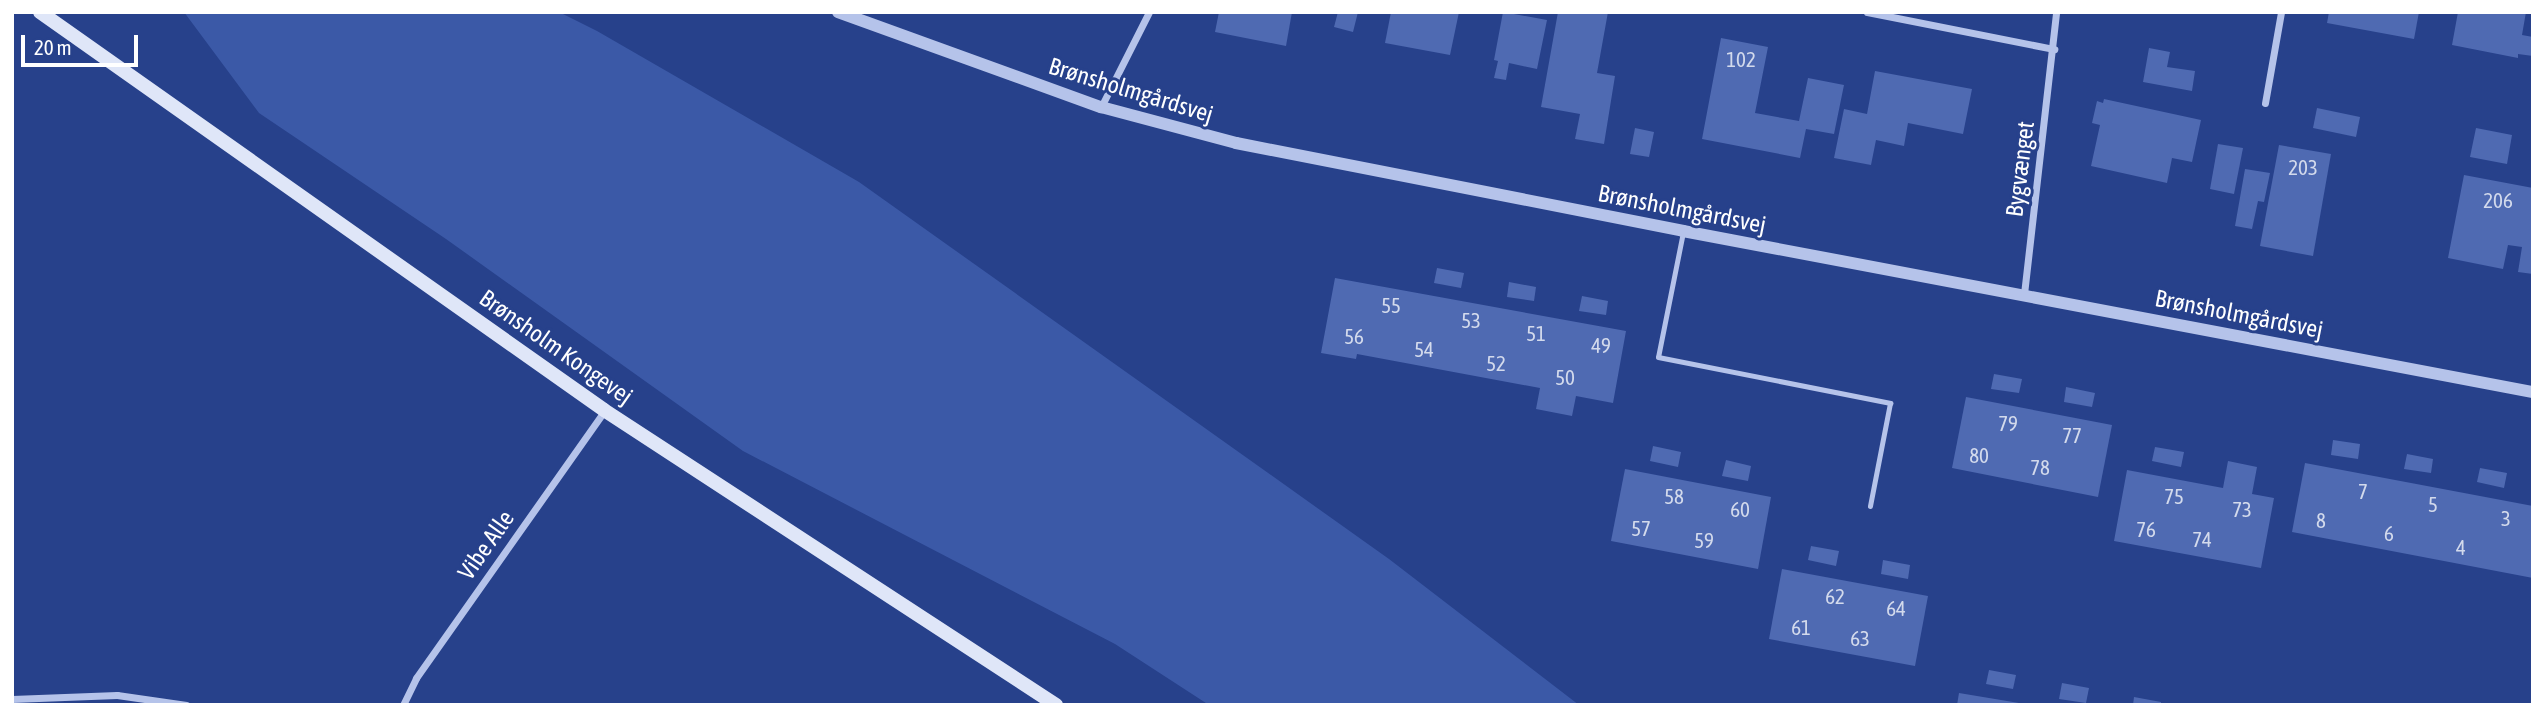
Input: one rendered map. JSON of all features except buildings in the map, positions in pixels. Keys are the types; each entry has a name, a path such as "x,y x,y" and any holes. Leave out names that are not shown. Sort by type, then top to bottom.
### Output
{"main road":[{"name":"Brønsholm Kongevej","path":"40,12 604,410 1056,705"}],"street":[{"name":"Brønsholmgårdsvej","path":"838,12 1101,107 1236,142 1683,231 2533,391"},
{"path":"1101,107 1149,12"},
{"path":"1867,12 2054,49"},
{"name":"Bygvænget","path":"2024,295 2054,49 2056,12"},
{"path":"2265,103 2281,12"},
{"name":"Vibe Alle","path":"403,705 416,678 604,410"},
{"path":"12,699 117,695 186,705"}],"lane":[{"path":"1683,231 1658,358 1890,403 1870,506"}],"shaded area":[{"path":"184,12 559,12 597,31 859,182 1389,559 1579,705 1209,705 1115,644 743,451 446,239 259,113"}]}
